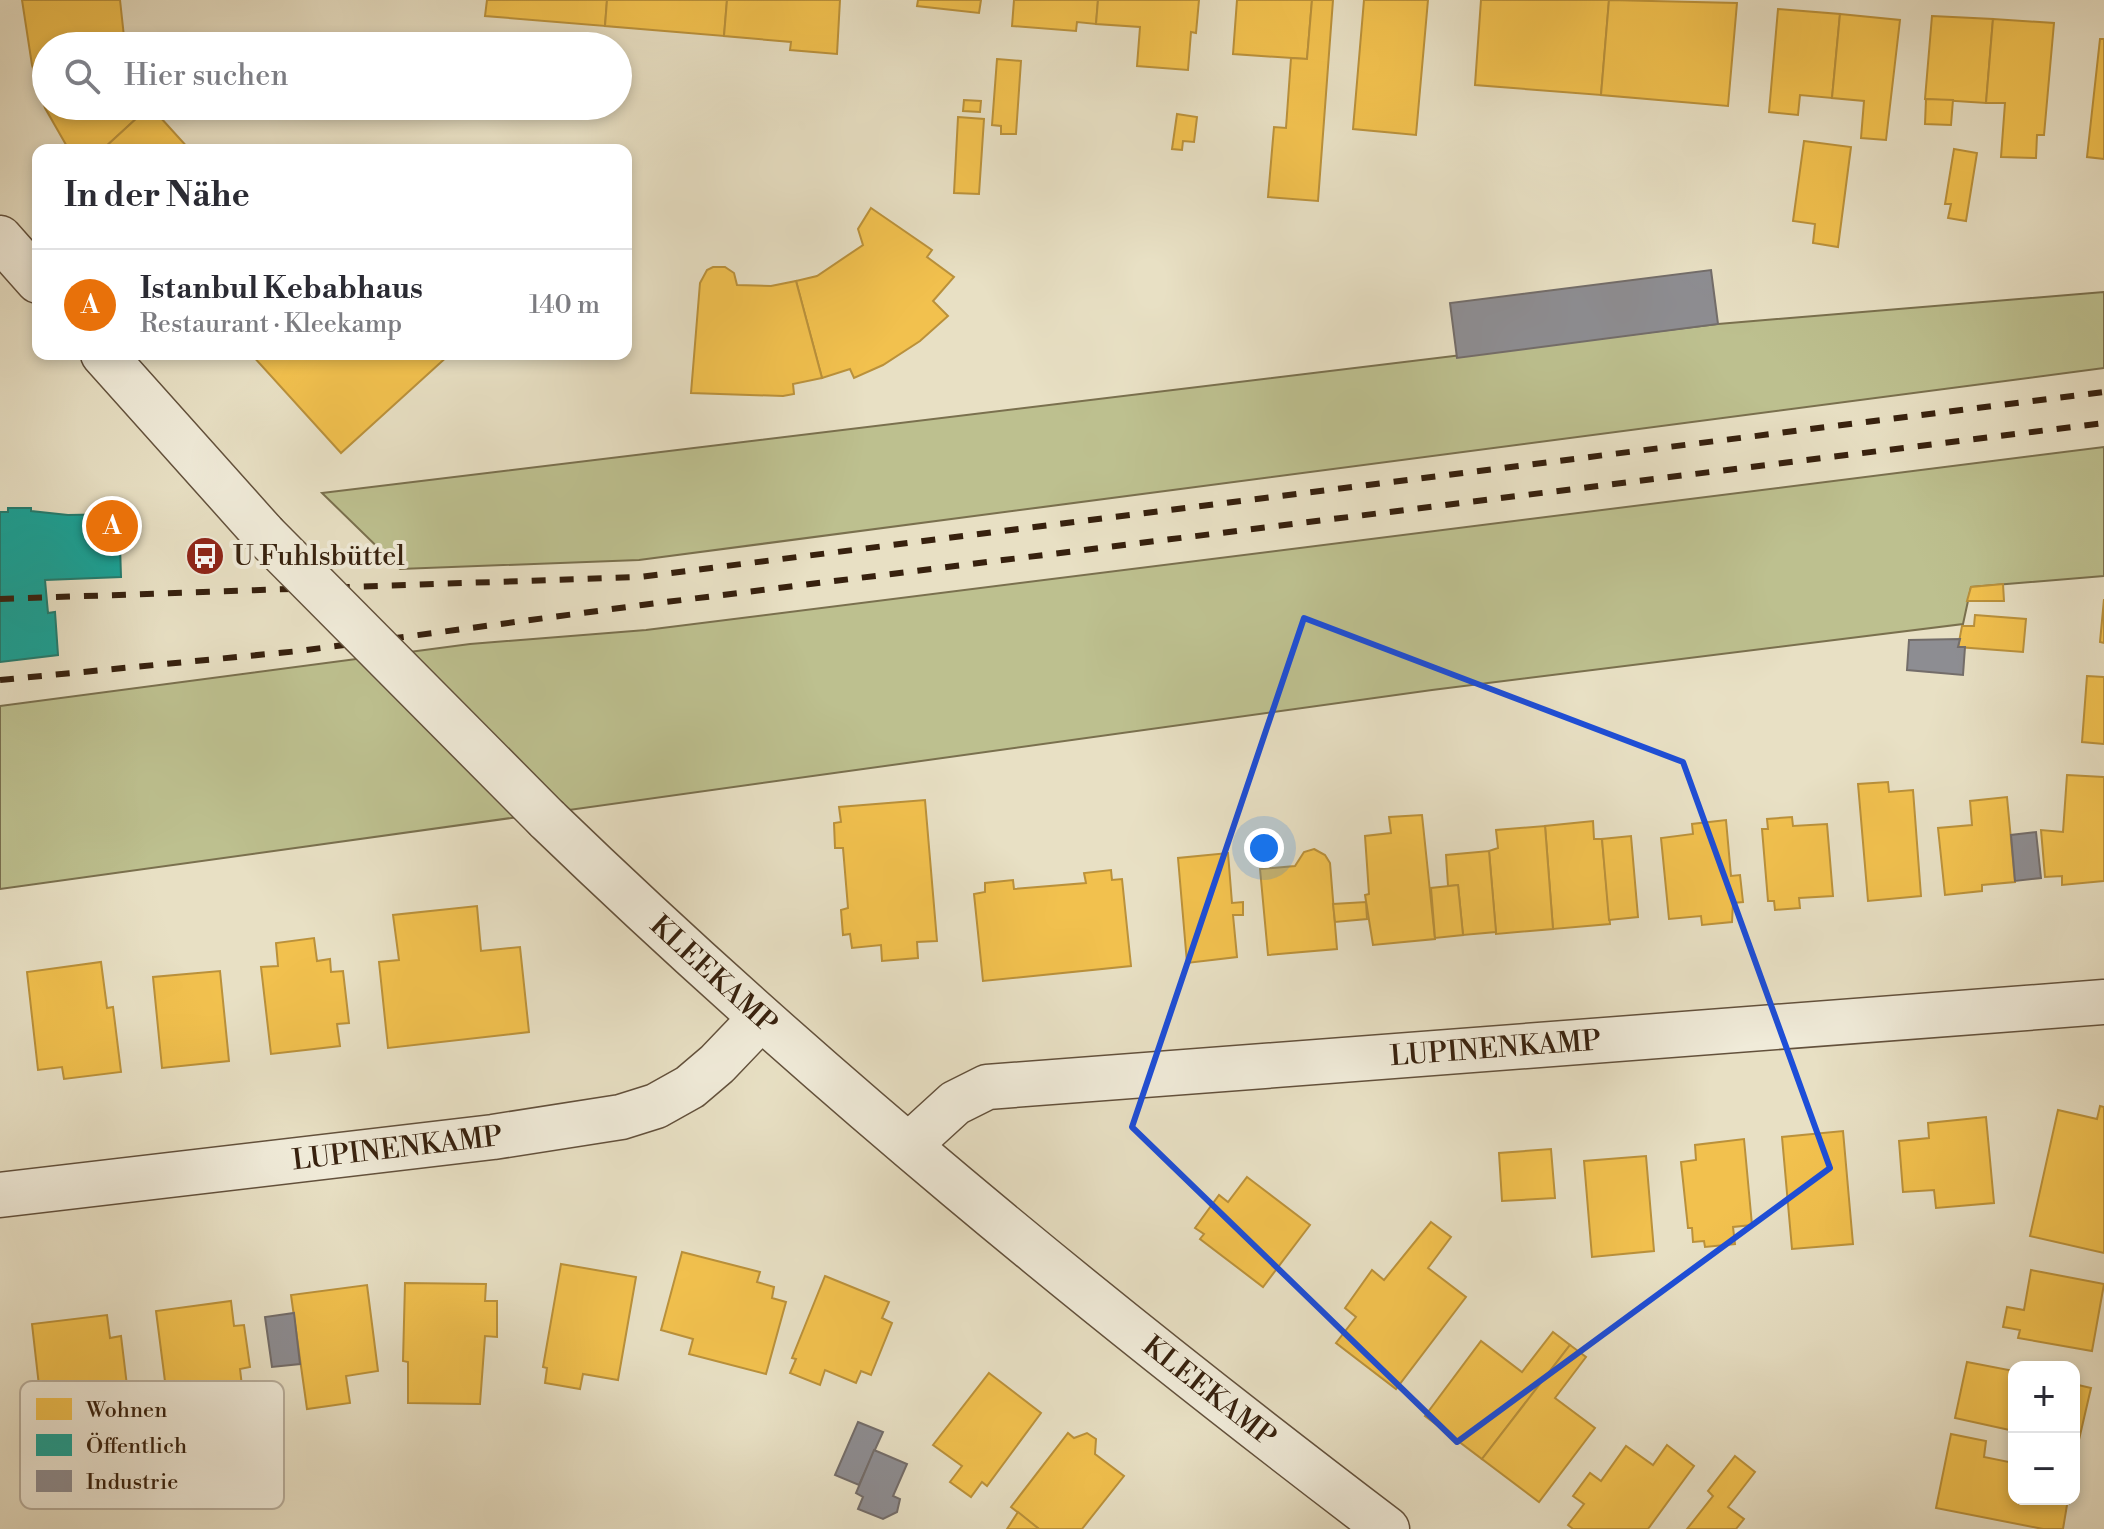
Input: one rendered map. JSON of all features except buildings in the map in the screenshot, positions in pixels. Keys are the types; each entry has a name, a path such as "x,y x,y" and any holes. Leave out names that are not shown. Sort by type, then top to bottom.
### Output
{"street":[{"path":"0,238 32,274"},
{"name":"KLEEKAMP","path":"108,360 264,534 547,819 761,1018 1176,1369 1387,1529"},
{"name":"LUPINENKAMP","path":"909,1145 955,1103 987,1087 2104,1002"},
{"name":"LUPINENKAMP","path":"0,1195 493,1137 621,1117 656,1106 690,1087 761,1018"}],"highlighted area":[{"path":"1304,618 1683,762 1830,1168 1457,1442 1132,1127"}],"green space":[{"path":"2104,292 2104,368 639,560 400,569 322,493 1718,324"},
{"path":"2104,447 2104,576 1971,587 1963,624 1432,690 0,889 0,706 470,644 646,630"}],"railway":[{"path":"0,599 639,577 2104,392"},
{"path":"0,680 299,651 642,605 2104,423"}],"place":[{"name":"Istanbul Kebabhaus","path":"112,526"},
{"name":"U Fuhlsbüttel","path":"205,556"}]}
